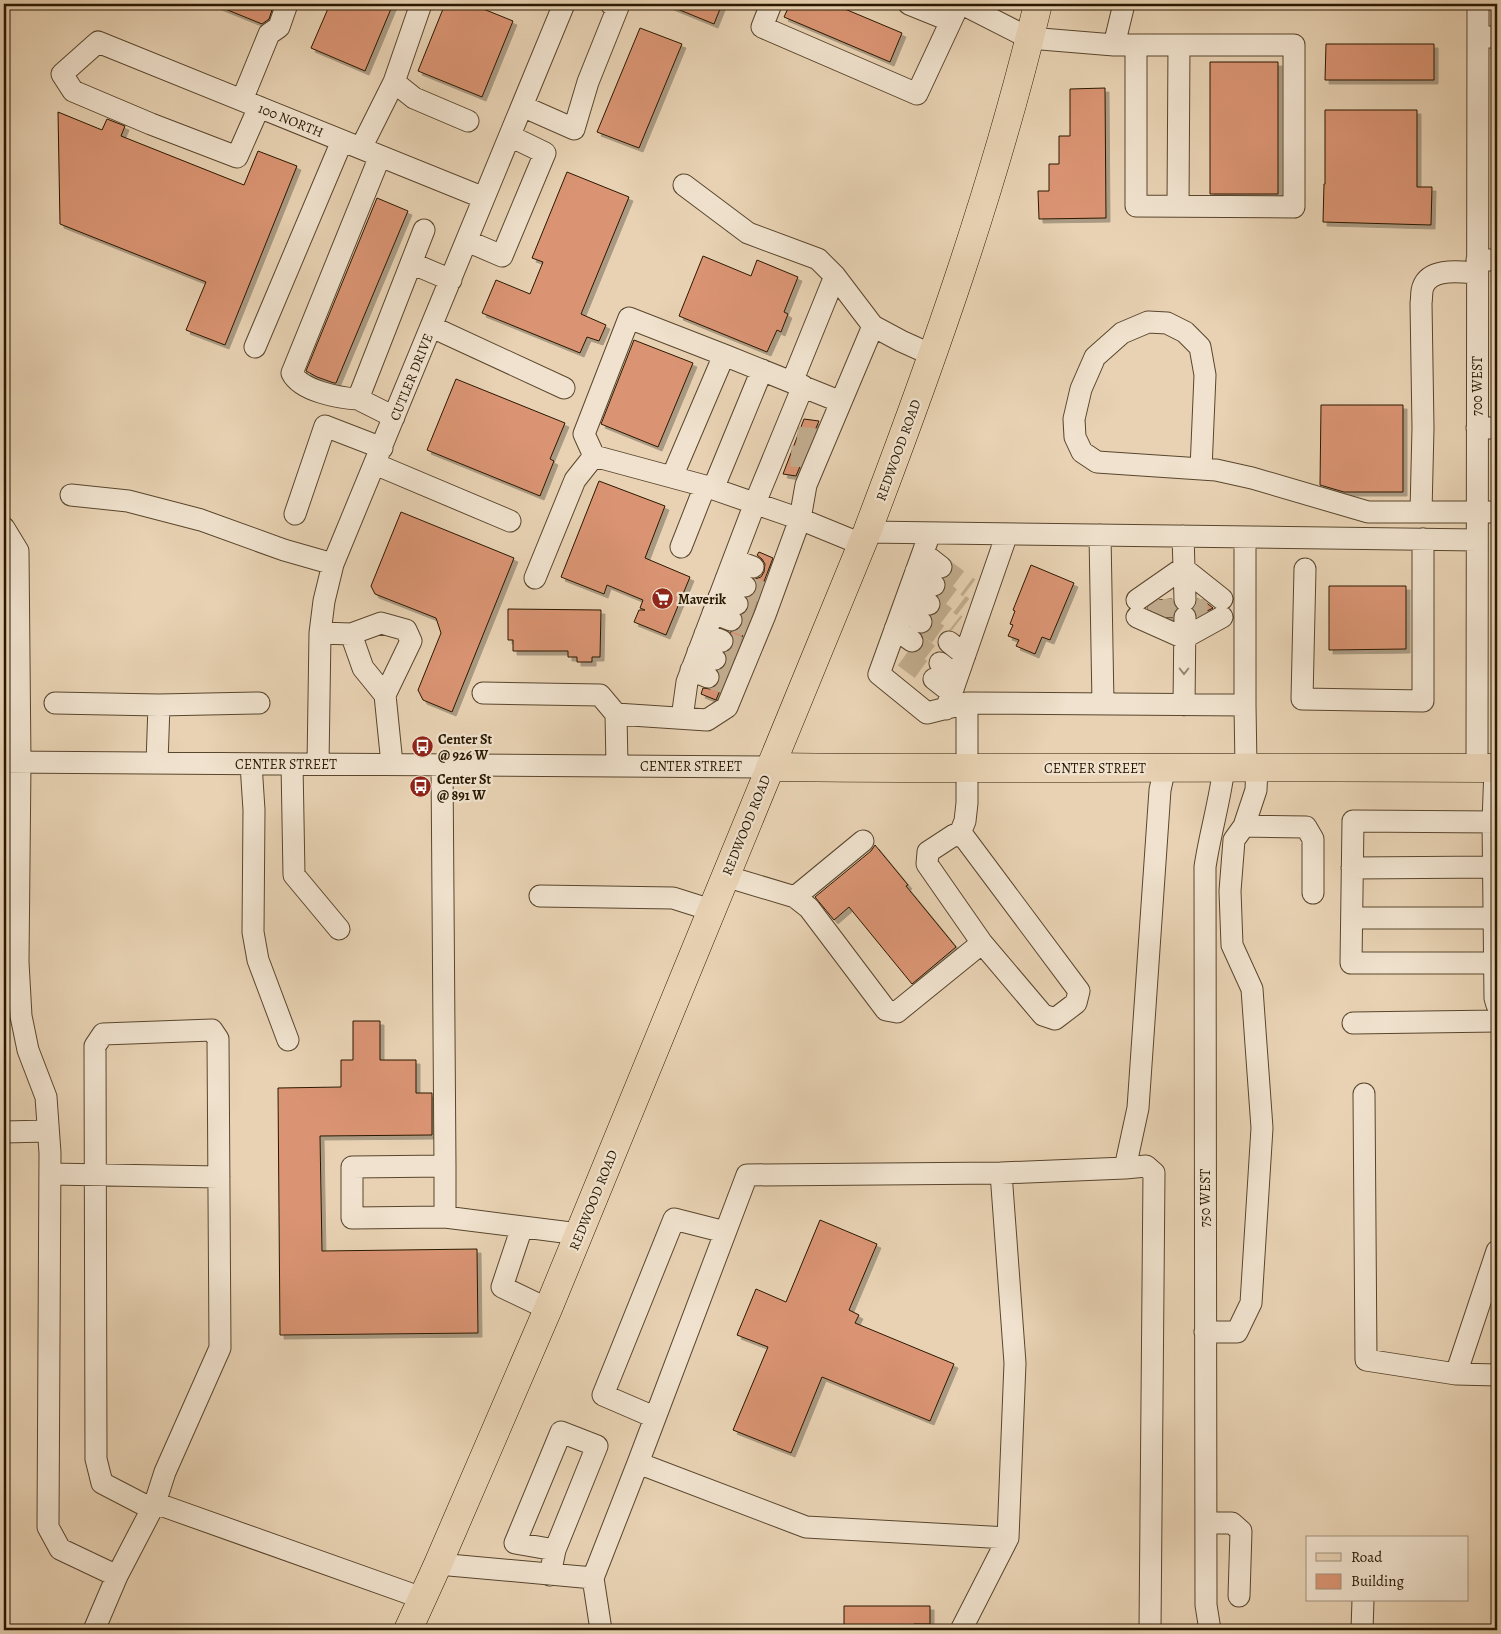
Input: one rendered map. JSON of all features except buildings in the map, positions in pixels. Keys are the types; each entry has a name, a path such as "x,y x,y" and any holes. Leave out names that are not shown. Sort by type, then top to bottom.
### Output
{"main road":[{"name":"REDWOOD ROAD","path":"408,1630 548,1309 864,538 962,269 988,185 1038,4"},
{"name":"CENTER STREET","path":"770,767 1490,768"}],"street":[{"path":"250,104 269,34 279,27 287,4"},
{"path":"255,348 394,82 421,4"},
{"name":"CUTLER DRIVE","path":"318,764 320,633 324,601 334,564 564,4"},
{"path":"522,106 574,128 588,82 618,7 611,4"},
{"path":"772,4 762,27 918,94 957,10"},
{"path":"909,4 957,10 1029,38 1114,45 1136,45 1179,45 1294,46 1294,206 1136,206 1136,45"},
{"path":"1114,45 1124,4"},
{"name":"700 WEST","path":"1478,4 1488,37 1484,265 1487,511 1477,540 1490,768 1495,822 1494,998 1497,1005"},
{"name":"100 NORTH","path":"250,104 237,158 151,124 73,90 62,74 98,42 484,198"},
{"path":"1178,206 1179,45"},
{"path":"394,82 414,98 468,122"},
{"path":"466,241 502,256 545,153 510,136"},
{"path":"361,148 292,373 295,380 316,390 342,398 358,399 394,417"},
{"path":"684,185 748,233 818,259 835,276 873,326 901,342 932,355"},
{"path":"358,399 424,230"},
{"path":"411,263 451,280"},
{"path":"1421,512 1423,428 1421,303 1423,286 1431,276 1484,265"},
{"path":"616,714 707,720 727,707 722,661 748,597 800,519 806,485 797,384 835,276"},
{"path":"594,456 584,434 629,318 841,402"},
{"path":"1201,469 1205,375 1200,347 1185,332 1166,323 1148,322 1122,333 1095,357 1081,388 1074,419 1075,437 1082,452 1096,462 1201,469 1216,470 1252,478 1368,512 1487,511"},
{"path":"682,718 687,682 722,661 748,597 755,503 841,402 873,326"},
{"path":"432,327 564,388"},
{"path":"672,477 724,355"},
{"path":"681,547 762,370"},
{"path":"295,514 325,426 378,456 510,521"},
{"path":"594,456 709,488 800,519 864,538 930,533 1477,540"},
{"path":"535,578 575,480 594,456"},
{"path":"71,495 128,500 201,520 284,550 334,564"},
{"path":"4,528 18,551 12,762 18,962 12,993 21,1016 28,1050 46,1096 50,1174 48,1528 60,1549 118,1576"},
{"path":"930,533 913,580 900,643 879,674 927,713 956,695 1103,704 1246,705"},
{"path":"959,836 965,821 968,768 956,695 967,621 1007,534"},
{"path":"1100,535 1103,704"},
{"path":"1183,536 1183,568 1178,608 1184,638 1184,705"},
{"path":"1205,1332 1237,1332 1251,1303 1262,1128 1252,989 1232,945 1230,891 1234,840 1244,826 1256,790 1242,767 1246,705 1246,537"},
{"path":"1305,569 1302,699 1423,701 1423,539"},
{"path":"1183,568 1178,608 1184,638"},
{"path":"1183,568 1178,608 1184,638"},
{"path":"913,580 931,594 913,580"},
{"path":"320,633 351,634 381,623 406,630 411,641 385,695 392,764"},
{"path":"351,634 364,668 385,695"},
{"path":"937,671 956,695"},
{"path":"483,693 600,695 616,714 617,765"},
{"path":"55,703 159,705 258,703"},
{"path":"157,763 159,705"},
{"name":"CENTER STREET","path":"12,762 770,767"},
{"path":"252,764 254,810 253,932 258,960 288,1040"},
{"path":"292,764 294,874 339,929"},
{"path":"442,764 446,1217"},
{"path":"1125,1168 1138,1108 1160,790 1165,767"},
{"name":"750 WEST","path":"1210,1630 1206,1606 1205,867 1221,790 1242,767"},
{"path":"1495,822 1353,821 1351,963 1495,951"},
{"path":"1244,826 1306,827 1313,838 1313,893"},
{"path":"954,835 964,837 1079,991 1076,1003 1055,1019 1043,1016 982,943 927,864 928,852 954,835"},
{"path":"795,897 863,841"},
{"path":"1352,868 1494,868"},
{"path":"725,876 795,897 809,908 886,1010 897,1012 982,943"},
{"path":"540,896 673,898 711,910"},
{"path":"1352,918 1494,918"},
{"path":"1354,1023 1497,1021"},
{"path":"94,1630 118,1576 153,1506 220,1348 218,1039 212,1030 103,1034 95,1046 96,1459 102,1483 153,1506 422,1598"},
{"path":"1364,1094 1366,1360 1456,1374 1497,1375"},
{"path":"4,1132 48,1131"},
{"path":"445,1166 352,1166 352,1218 446,1217 579,1234"},
{"path":"600,1630 593,1578 747,1175 1001,1173 1146,1166 1154,1173 1150,1630"},
{"path":"960,1630 1008,1538 1015,1363 1001,1173"},
{"path":"50,1174 219,1177"},
{"path":"654,1417 603,1395 674,1219 725,1232"},
{"path":"522,1227 502,1287 548,1309"},
{"path":"1456,1374 1497,1251"},
{"path":"550,1574 555,1550 597,1446 561,1432 516,1543 555,1550"},
{"path":"638,1463 806,1527 1008,1538"},
{"path":"1206,1523 1232,1523 1241,1532 1239,1596"},
{"path":"438,1564 593,1578"},
{"path":"1362,1602 1362,1630"}],"tunnel":[{"path":"797,437 816,439"},
{"path":"791,456 809,457"},
{"path":"941,567 969,588"},
{"path":"934,585 963,607"},
{"path":"745,586 762,592"},
{"path":"1173,599 1173,617"},
{"path":"1197,599 1197,617"},
{"path":"1158,600 1158,617"},
{"path":"737,604 754,610"},
{"path":"929,604 956,625"},
{"path":"731,620 748,626"},
{"path":"921,622 949,642"},
{"path":"722,641 739,647"},
{"path":"912,641 940,663"},
{"path":"904,657 934,679"},
{"path":"715,659 732,665"},
{"path":"708,677 725,683"}],"place":[{"name":"Maverik","path":"662,599"},
{"name":"Center St @ 926 W","path":"422,747"},
{"name":"Center St @ 891 W","path":"421,787"}]}
